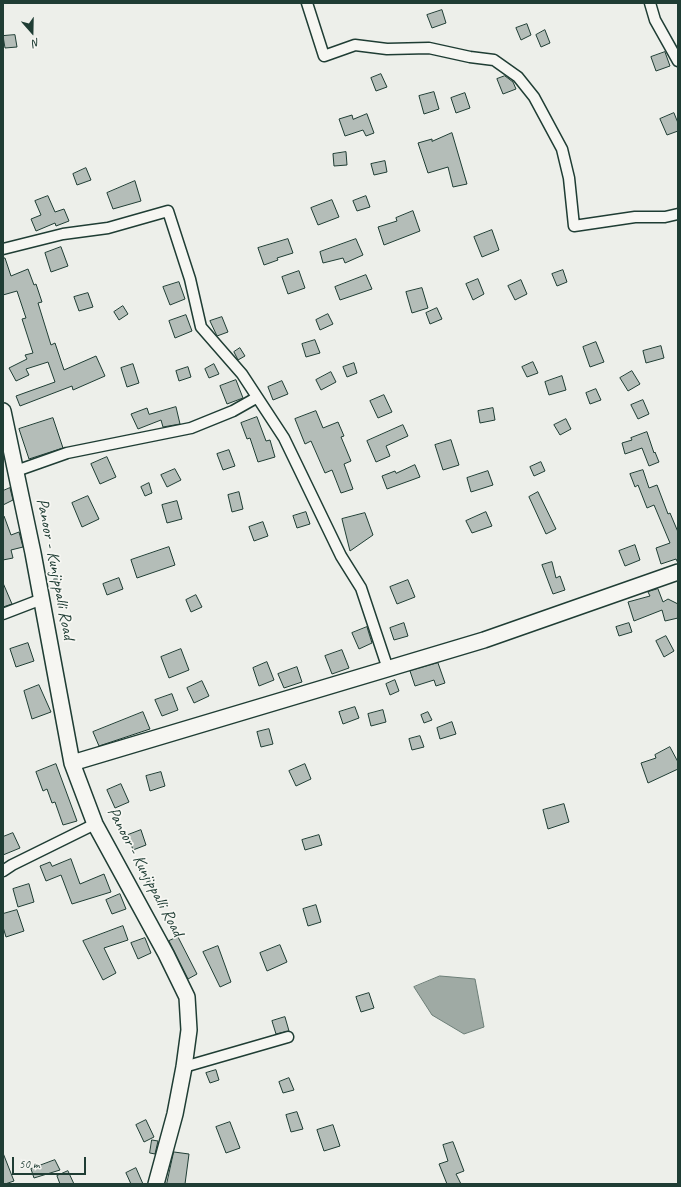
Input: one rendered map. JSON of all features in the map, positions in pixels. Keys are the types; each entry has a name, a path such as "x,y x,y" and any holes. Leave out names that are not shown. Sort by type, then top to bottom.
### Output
{"main road":[{"name":"Panoor - Kunjippalli Road","path":"3,411 42,599 72,763 94,824 166,954 187,997 189,1030 184,1067 175,1114 156,1184"},
{"path":"72,763 484,640 678,572"}],"street":[{"path":"307,3 324,56 355,46 387,49 428,48 470,57 494,60 518,77 534,97 562,149 569,178 574,226 635,217 665,217 678,214"},
{"path":"650,3 655,20 678,61"},
{"path":"3,249 63,234 108,228 168,211 190,279 201,327 242,374 256,398 284,438 341,556 361,588 388,669"},
{"path":"16,471 67,453 191,428 233,411 256,398"},
{"path":"3,614 42,599"},
{"path":"3,871 18,861 94,824"},
{"path":"184,1067 288,1037"}],"shaded area":[{"path":"440,976 475,979 484,1027 464,1034 432,1015 414,987"}],"building":[{"path":"442,10 446,23 432,28 427,15"},
{"path":"527,24 531,35 521,40 516,28"},
{"path":"545,30 550,43 541,47 536,35"},
{"path":"15,35 17,47 5,48 3,36"},
{"path":"665,52 670,66 656,71 651,57"},
{"path":"381,74 387,87 376,91 371,78"},
{"path":"505,76 513,82 516,89 503,94 497,79"},
{"path":"434,92 439,109 424,114 419,96"},
{"path":"465,93 470,108 456,113 451,98"},
{"path":"674,113 678,123 678,131 667,135 660,119"},
{"path":"367,114 374,133 366,136 363,130 345,136 339,119 352,115 353,119"},
{"path":"452,133 467,184 453,187 448,167 428,173 418,143 432,139 432,141"},
{"path":"346,152 347,165 334,166 333,154"},
{"path":"385,161 387,172 374,175 371,164"},
{"path":"86,168 91,180 77,185 73,174"},
{"path":"135,181 141,201 113,209 107,193"},
{"path":"48,196 55,212 64,209 69,221 56,226 55,223 36,231 31,219 41,215 35,201"},
{"path":"366,196 370,207 357,211 353,201"},
{"path":"332,200 339,217 318,225 311,208"},
{"path":"413,211 420,231 384,245 378,227 397,221 396,218"},
{"path":"492,230 499,250 482,257 474,237"},
{"path":"288,239 293,253 277,258 278,260 264,265 258,248"},
{"path":"356,239 363,255 345,263 343,258 323,263 320,252"},
{"path":"61,247 68,266 51,272 45,253"},
{"path":"3,258 5,258 11,276 28,269 34,285 36,284 42,302 38,303 51,345 55,343 64,370 96,356 105,376 73,390 72,386 20,406 16,396 55,382 48,362 26,369 29,375 16,381 9,368 27,359 25,355 33,353 22,319 26,318 17,291 3,295"},
{"path":"563,270 567,282 557,286 552,274"},
{"path":"299,271 305,288 288,294 282,277"},
{"path":"366,275 372,289 340,300 335,287"},
{"path":"478,279 484,294 473,300 466,284"},
{"path":"521,280 527,294 515,300 508,286"},
{"path":"179,282 185,299 170,305 163,287"},
{"path":"422,288 428,308 412,313 406,292"},
{"path":"88,293 93,307 79,311 74,297"},
{"path":"123,306 128,314 119,320 114,312"},
{"path":"437,308 442,319 430,324 426,313"},
{"path":"328,314 333,324 320,330 316,320"},
{"path":"186,315 192,331 175,338 169,321"},
{"path":"222,317 228,332 217,336 210,321"},
{"path":"315,340 320,353 306,357 302,344"},
{"path":"596,342 604,362 590,367 583,347"},
{"path":"661,346 664,358 646,363 643,351"},
{"path":"240,348 245,356 238,360 234,352"},
{"path":"533,362 538,373 527,377 522,367"},
{"path":"354,363 357,373 347,377 343,367"},
{"path":"133,364 139,383 127,387 121,368"},
{"path":"214,364 219,374 209,378 205,369"},
{"path":"188,367 191,377 179,381 176,371"},
{"path":"632,371 640,384 628,391 620,378"},
{"path":"331,372 336,382 321,390 316,380"},
{"path":"562,376 566,390 549,395 545,382"},
{"path":"236,380 243,398 227,404 220,386"},
{"path":"282,381 288,394 273,400 268,387"},
{"path":"596,389 601,400 590,404 586,393"},
{"path":"384,395 392,412 378,418 370,401"},
{"path":"643,400 649,414 638,419 631,405"},
{"path":"176,407 180,424 163,427 161,420 138,429 131,414 147,408 149,414"},
{"path":"493,408 495,420 480,423 478,411"},
{"path":"316,411 323,428 338,422 344,436 341,437 351,461 344,464 353,489 341,493 332,470 325,473 311,441 305,444 295,419"},
{"path":"257,417 266,441 270,440 275,457 258,462 250,438 247,439 241,423"},
{"path":"53,418 63,448 29,459 19,429"},
{"path":"566,419 571,429 560,435 554,425"},
{"path":"403,425 408,436 386,446 390,456 376,462 367,441"},
{"path":"647,432 654,453 655,452 659,462 649,466 642,448 625,454 622,443 632,440 631,438"},
{"path":"451,440 459,465 443,470 435,445"},
{"path":"229,450 235,466 223,470 217,454"},
{"path":"107,457 116,477 100,484 91,464"},
{"path":"541,462 545,471 534,476 530,467"},
{"path":"415,465 420,477 387,489 382,476 395,471 396,473"},
{"path":"175,469 181,480 167,487 161,475"},
{"path":"643,470 649,488 657,485 668,514 670,513 678,532 678,563 676,559 661,564 656,548 670,543 654,505 647,508 638,485 635,487 630,474"},
{"path":"488,471 493,485 471,492 467,478"},
{"path":"149,483 152,493 145,496 141,487"},
{"path":"10,488 13,500 3,505 3,491"},
{"path":"239,492 243,509 232,512 228,495"},
{"path":"538,492 556,529 546,534 529,497"},
{"path":"88,496 99,519 82,527 72,503"},
{"path":"177,501 182,519 167,523 162,505"},
{"path":"306,512 310,524 297,528 293,516"},
{"path":"486,512 492,526 472,533 466,521"},
{"path":"365,513 373,535 350,551 342,519"},
{"path":"3,516 11,535 19,532 23,547 11,550 13,558 3,560"},
{"path":"263,522 268,536 254,541 249,527"},
{"path":"635,545 640,560 625,566 619,551"},
{"path":"169,547 175,565 137,578 131,560"},
{"path":"552,562 556,578 560,576 565,590 553,594 542,565"},
{"path":"119,578 123,589 107,595 103,584"},
{"path":"408,580 415,597 397,604 390,587"},
{"path":"3,583 12,604 3,607"},
{"path":"658,589 663,602 668,599 678,604 678,618 665,621 662,610 634,621 628,602 650,596 648,592"},
{"path":"196,595 202,607 191,612 186,600"},
{"path":"404,623 408,636 394,640 390,628"},
{"path":"629,623 632,632 619,636 616,627"},
{"path":"367,627 372,643 359,649 352,633"},
{"path":"666,636 674,651 664,657 656,641"},
{"path":"28,643 34,661 16,667 10,649"},
{"path":"181,649 189,670 169,678 161,657"},
{"path":"342,650 349,668 332,674 325,656"},
{"path":"267,662 274,680 259,686 253,668"},
{"path":"438,663 445,683 436,686 434,680 415,686 410,671"},
{"path":"297,667 302,682 284,688 278,674"},
{"path":"395,680 399,691 390,695 386,684"},
{"path":"202,681 209,696 194,703 187,688"},
{"path":"39,685 51,712 32,719 24,691"},
{"path":"172,694 178,710 162,716 155,700"},
{"path":"355,707 359,718 343,724 339,712"},
{"path":"383,710 386,722 371,726 368,714"},
{"path":"143,712 150,729 99,746 93,732"},
{"path":"428,712 432,720 424,723 421,715"},
{"path":"452,722 456,734 440,739 437,728"},
{"path":"269,729 273,744 261,747 257,732"},
{"path":"420,736 424,747 412,750 409,739"},
{"path":"670,747 678,762 678,769 648,783 641,763 656,758 655,755"},
{"path":"56,764 77,821 63,825 55,802 52,803 47,789 43,791 36,772"},
{"path":"305,764 311,779 296,786 289,771"},
{"path":"161,772 165,786 150,791 146,776"},
{"path":"121,784 129,802 115,808 107,790"},
{"path":"564,804 569,822 548,829 543,810"},
{"path":"141,830 146,845 133,850 128,835"},
{"path":"13,833 20,848 3,855 3,837"},
{"path":"319,835 322,845 305,850 302,840"},
{"path":"71,859 80,884 104,874 111,892 72,904 61,875 46,881 40,866 50,862 52,866"},
{"path":"29,884 34,902 18,907 13,889"},
{"path":"120,894 126,909 112,914 106,900"},
{"path":"316,905 321,922 308,926 303,909"},
{"path":"17,910 24,931 6,937 3,927 3,914"},
{"path":"123,926 128,940 104,948 116,973 103,980 83,941"},
{"path":"178,937 197,974 188,979 169,941"},
{"path":"145,938 151,953 138,959 131,943"},
{"path":"280,945 287,962 267,971 260,953"},
{"path":"218,946 231,982 220,987 203,952"},
{"path":"369,993 374,1008 361,1012 356,997"},
{"path":"285,1017 289,1031 276,1034 272,1021"},
{"path":"216,1070 219,1080 210,1083 206,1073"},
{"path":"289,1078 294,1090 283,1093 279,1082"},
{"path":"297,1112 303,1129 291,1132 286,1115"},
{"path":"146,1120 154,1137 144,1142 136,1125"},
{"path":"230,1122 240,1148 226,1153 216,1127"},
{"path":"333,1125 340,1146 324,1151 317,1130"},
{"path":"152,1140 158,1141 155,1154 150,1153"},
{"path":"453,1142 464,1171 456,1174 461,1184 447,1184 439,1164 448,1161 443,1145"},
{"path":"174,1152 189,1154 185,1184 167,1184"},
{"path":"3,1153 14,1181 5,1184 3,1184"},
{"path":"55,1160 60,1170 34,1178 31,1169"},
{"path":"136,1168 143,1184 131,1184 126,1173"},
{"path":"68,1171 74,1184 60,1184 57,1176"}]}
